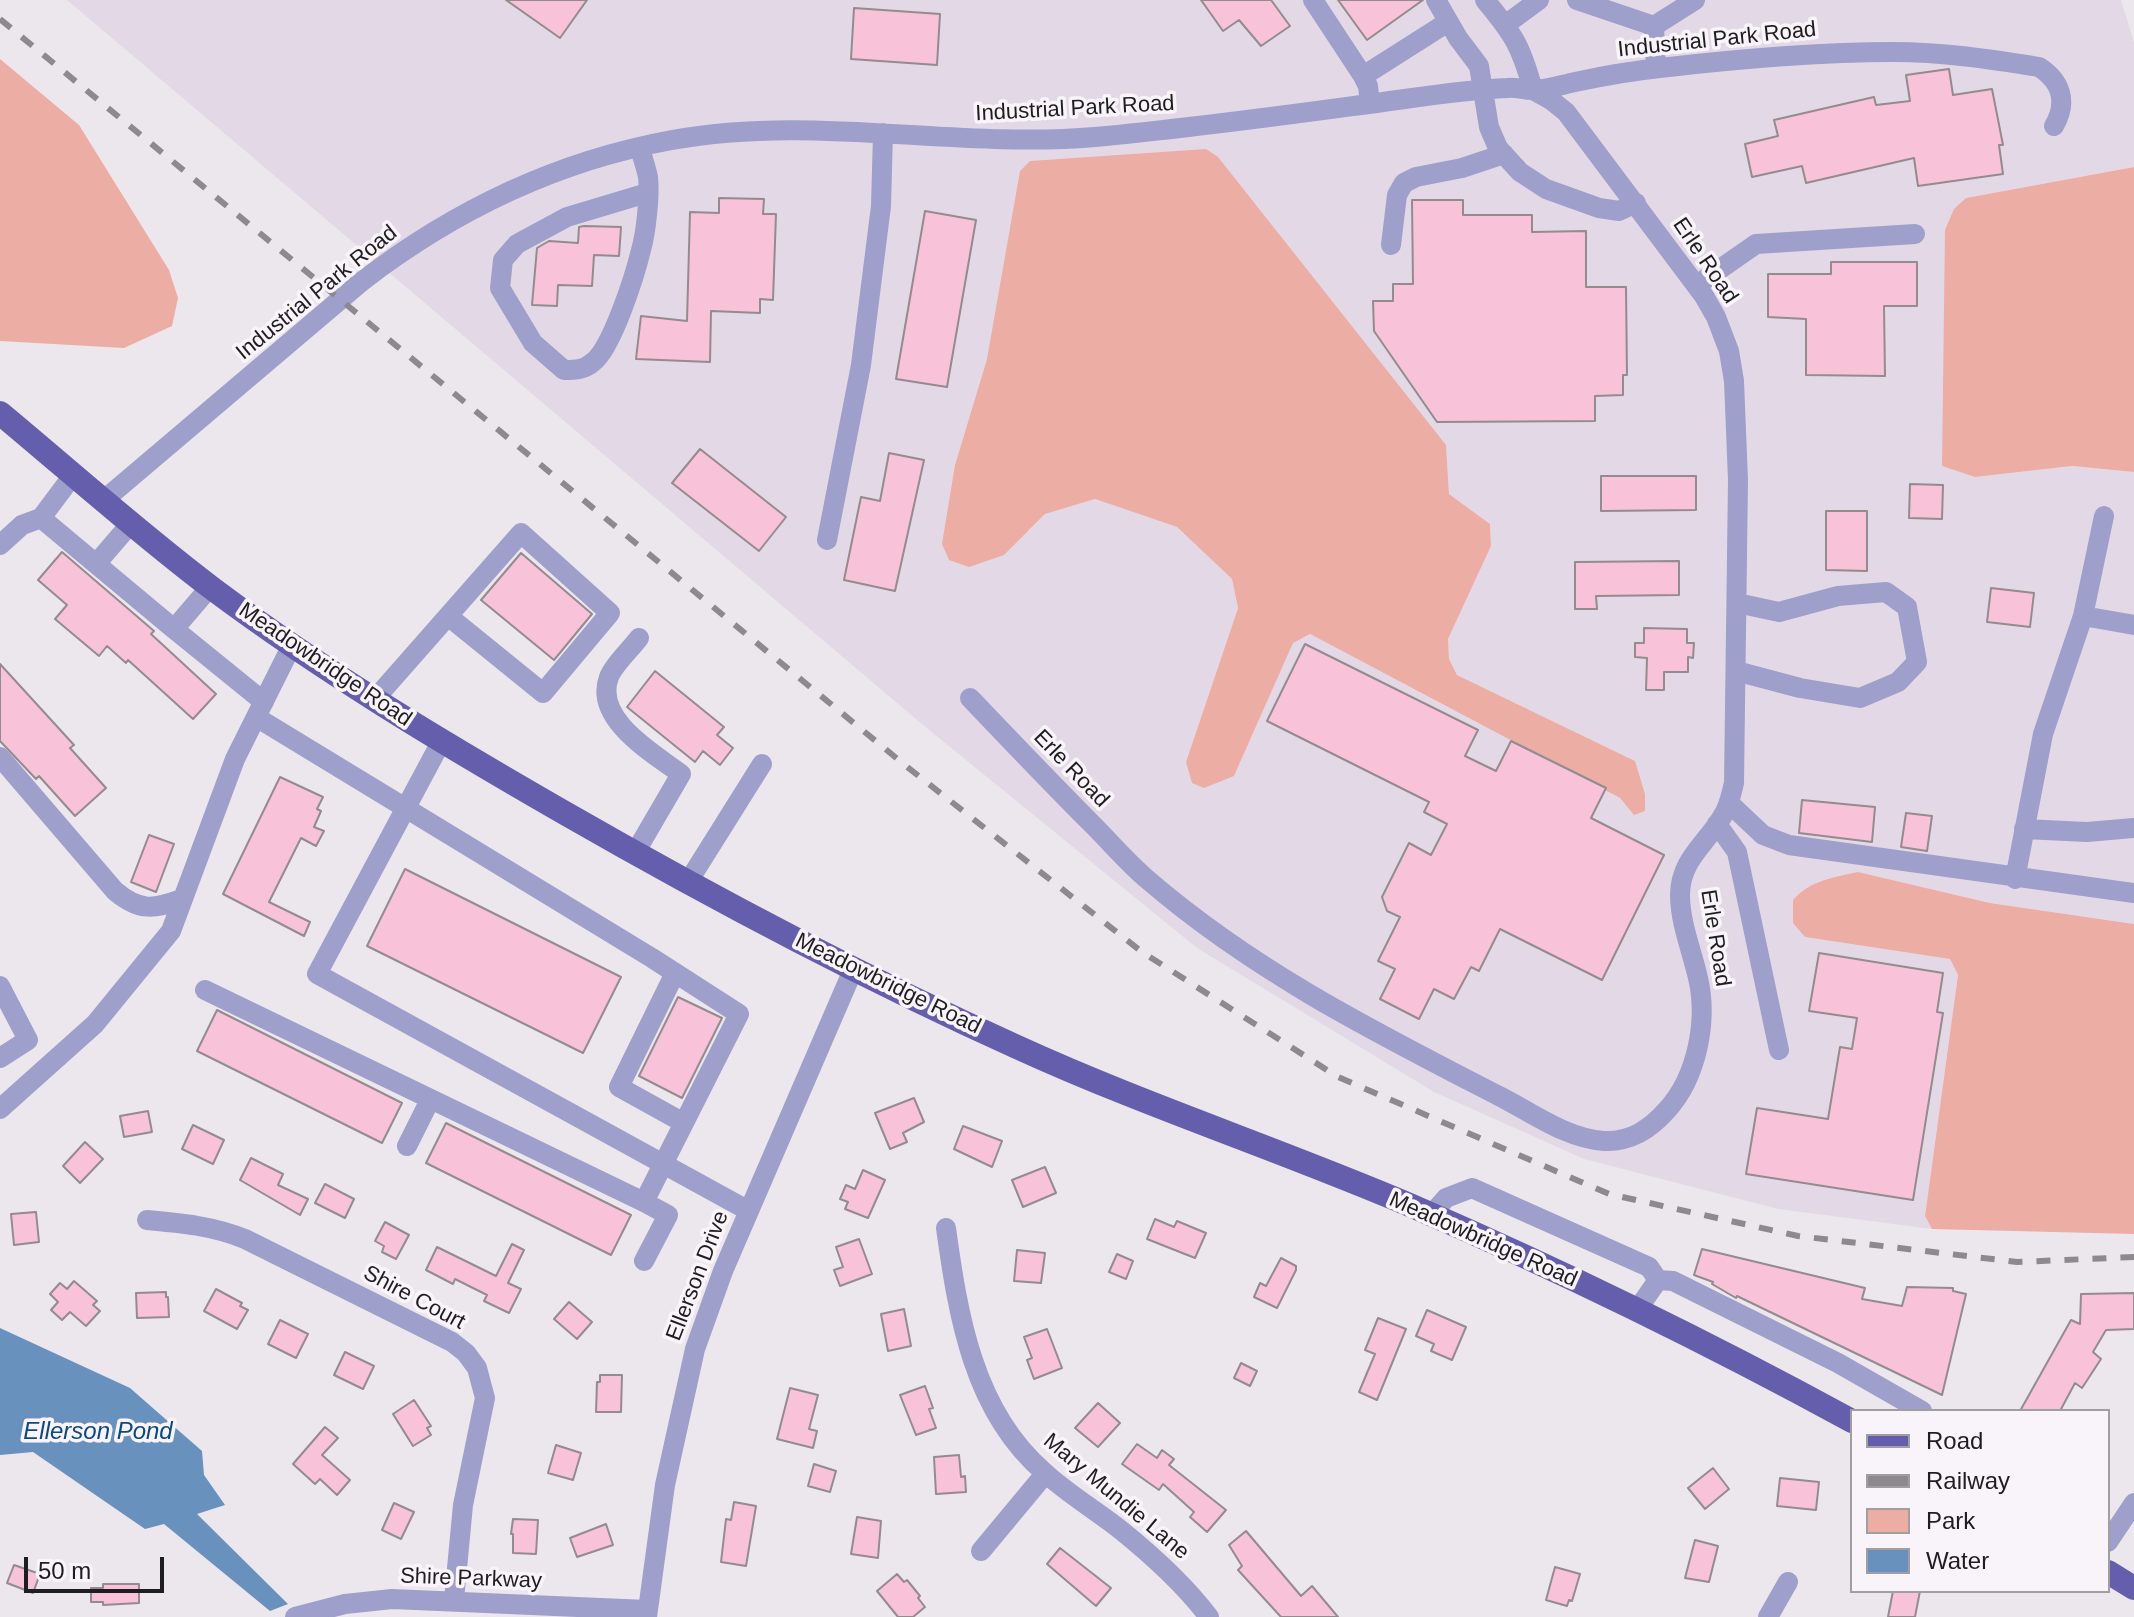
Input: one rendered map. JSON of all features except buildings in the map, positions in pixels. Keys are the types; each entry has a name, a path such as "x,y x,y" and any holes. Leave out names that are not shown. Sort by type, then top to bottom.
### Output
{"main road":[{"name":"Meadowbridge Road","path":"0,413 210,587 292,645 441,742 688,882 853,970 1110,1089 1431,1215 1637,1310 1763,1372 1850,1420"},
{"path":"2110,1573 2134,1588"}],"street":[{"path":"1313,0 1363,76 1368,86 1370,104"},
{"path":"1436,0 1479,66 1489,127 1498,148 1520,172 1546,189 1579,201 1619,211 1636,203"},
{"path":"1485,0 1522,53 1533,90"},
{"path":"1505,25 1539,0"},
{"path":"1577,0 1654,26"},
{"path":"1654,26 1695,0"},
{"path":"1363,76 1448,22"},
{"path":"1654,26 1656,68"},
{"name":"Industrial Park Road","path":"104,500 401,252 447,222 496,196 599,157 640,147 718,134 765,131 836,130 970,140 1093,137 1483,90 1513,87 1533,90 1656,68 1820,54 1894,52 2039,67 2058,84 2062,96 2062,107 2054,126"},
{"name":"Erle Road","path":"970,698 1147,880 1238,950 1380,1036 1543,1119 1600,1141 1626,1138 1649,1128 1669,1108 1693,1064 1700,1034 1700,996 1680,895 1688,862 1717,824 1729,803 1734,783 1738,480 1734,381 1729,351 1716,317 1697,285 1566,112 1533,90"},
{"path":"827,540 863,351 881,206 883,133"},
{"path":"640,147 648,178 647,193 643,247 611,336 596,361 581,370 564,370 533,343 500,288 503,260 517,244 567,217 647,193"},
{"path":"1391,245 1397,195 1404,183 1416,177 1462,168 1504,154"},
{"path":"1697,285 1756,244 1915,234"},
{"path":"0,545 22,525 41,518 74,474"},
{"path":"2015,879 2043,734 2083,616 2104,516"},
{"path":"41,518 174,629 260,710 405,810 739,1014 644,1202"},
{"path":"96,564 132,522"},
{"path":"374,700 521,533 610,613 543,693 448,616"},
{"path":"174,629 210,587"},
{"path":"1736,671 1800,688 1860,698 1898,682 1917,662 1907,607 1886,592 1838,596 1779,612 1737,603"},
{"path":"2083,616 2134,625"},
{"path":"635,853 681,774 615,722 605,695 609,676 639,638"},
{"path":"2,1102 95,1024 171,931 235,759 292,645"},
{"path":"441,742 317,974 749,1211"},
{"path":"0,757 126,900 151,907 182,899"},
{"path":"688,882 762,764"},
{"path":"1729,803 1763,835 1789,845 2015,879 2134,893"},
{"path":"1717,824 1737,852 1779,1050"},
{"path":"2024,829 2087,832 2134,828"},
{"name":"Ellerson Drive","path":"647,1614 665,1485 695,1349 749,1211 853,970"},
{"path":"675,973 619,1087 684,1123"},
{"path":"0,986 28,1040 0,1058"},
{"path":"205,990 668,1215 644,1261"},
{"path":"407,1146 430,1100"},
{"path":"1431,1215 1446,1198 1472,1188 1649,1267 1658,1280"},
{"name":"Shire Court","path":"147,1220 226,1231 452,1342 466,1353 477,1368 485,1398 463,1505 454,1600"},
{"name":"Mary Mundie Lane","path":"946,1228 961,1317 978,1375 1008,1433 1045,1474 1122,1531 1165,1568 1209,1617"},
{"path":"1637,1310 1658,1280"},
{"path":"1658,1280 1673,1281 1838,1363 1918,1409"},
{"path":"981,1551 1045,1474"},
{"path":"2110,1539 2134,1503"},
{"path":"1768,1617 1788,1582"},
{"name":"Shire Parkway","path":"295,1617 345,1604 392,1599 454,1600 647,1614"}],"shaded area":[{"path":"67,0 2121,0 2134,42 2134,167 1966,198 1942,466 1975,477 2072,466 2134,472 2134,924 1990,903 1858,872 1805,937 1950,959 1958,975 1925,1216 1932,1229 1778,1209 1584,1159 1434,1092 1197,948 923,725","holes":["987,359 1446,445 1449,494 1490,524 1491,546 1448,639 1449,659 1457,675 1635,761 1634,814 1620,798 1310,634 1293,642 1234,776 1186,762 1238,608 1232,579 1177,527 1095,499 1045,514 1028,532 955,465"]}],"green space":[{"path":"0,59 79,125 169,270 178,298 172,326 124,348 0,341"},
{"path":"1206,149 1218,157 1446,445 1449,494 1490,524 1491,546 1448,639 1449,659 1457,675 1635,761 1645,794 1645,811 1634,815 1620,798 1310,634 1293,643 1234,776 1204,788 1192,783 1186,762 1238,608 1232,579 1177,527 1095,499 1045,514 1004,555 969,567 949,560 942,544 955,465 987,359 1020,171 1030,161"},
{"path":"2134,167 2134,472 2072,466 1975,477 1942,466 1945,230 1954,209 1966,198"},
{"path":"1858,872 1990,903 2134,924 2134,1234 1932,1229 1925,1216 1958,975 1950,959 1805,937 1793,923 1793,900 1815,884"}],"water":[{"name":"Ellerson Pond","path":"0,1328 130,1388 202,1451 204,1475 225,1505 197,1514 288,1604 270,1611 164,1524 145,1529 33,1452 0,1455"}],"railway":[{"path":"0,19 906,766 1142,952 1338,1077 1609,1194 1798,1236 2017,1262 2134,1257"}]}
